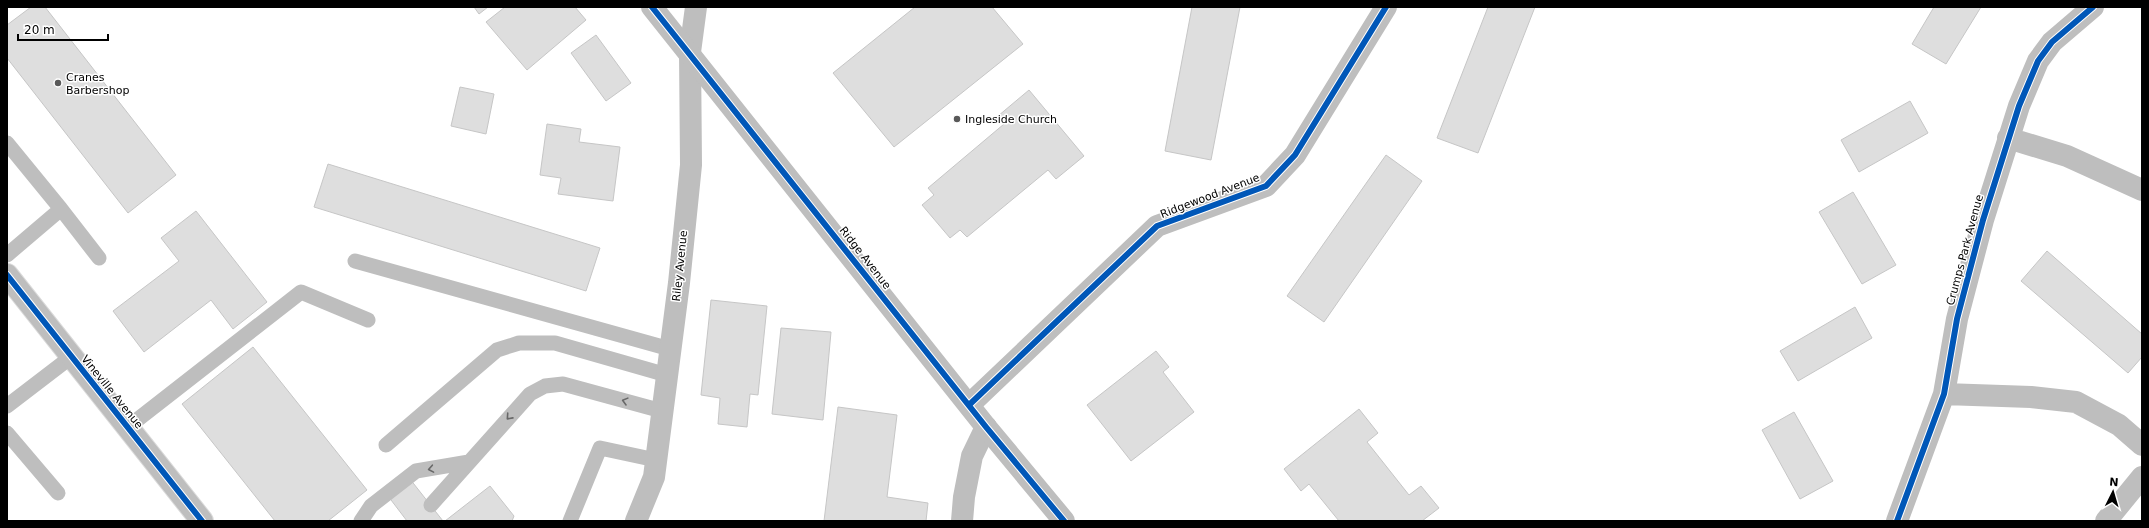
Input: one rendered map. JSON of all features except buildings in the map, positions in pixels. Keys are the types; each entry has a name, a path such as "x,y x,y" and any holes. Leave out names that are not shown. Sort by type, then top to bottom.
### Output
{"street":[{"name":"Ridge Avenue","path":"652,7 690,52 986,427 1064,521"},
{"name":"Riley Avenue","path":"636,521 654,477 667,375 691,165 690,52 696,7"},
{"name":"Ridgewood Avenue","path":"969,405 1157,226 1266,186 1295,155 1386,7"},
{"name":"Crumps Park Avenue","path":"1897,521 1944,394 1957,319 1983,220 2018,106 2038,62 2052,42 2093,7"},
{"path":"2008,138 2067,156 2142,190"},
{"name":"Vineville Avenue","path":"7,276 202,521"},
{"path":"1944,394 2031,397 2076,402 2119,425 2142,445"},
{"path":"962,521 964,497 972,456 986,427"},
{"path":"2106,521 2142,477"}],"lane":[{"path":"7,143 99,258"},
{"path":"7,256 61,209"},
{"path":"356,261 670,348"},
{"path":"128,427 302,292 368,320"},
{"path":"386,445 497,350 519,343 555,344 667,375"},
{"path":"7,406 71,357"},
{"path":"431,505 530,394 545,386 563,384 662,411"},
{"path":"8,437 58,493"},
{"path":"570,521 600,448 656,460"},
{"path":"361,521 370,506 416,471 470,462"}],"cycle path":[{"path":"652,7 986,427 1064,521"},
{"path":"969,405 1157,226 1266,186 1295,155 1386,7"},
{"path":"1897,521 1944,394 1957,319 1983,220 2019,106 2038,61 2052,42 2093,7"},
{"path":"7,275 202,521"}],"place":[{"name":"Cranes Barbershop","path":"58,83"},
{"name":"Ingleside Church","path":"957,119"}]}
